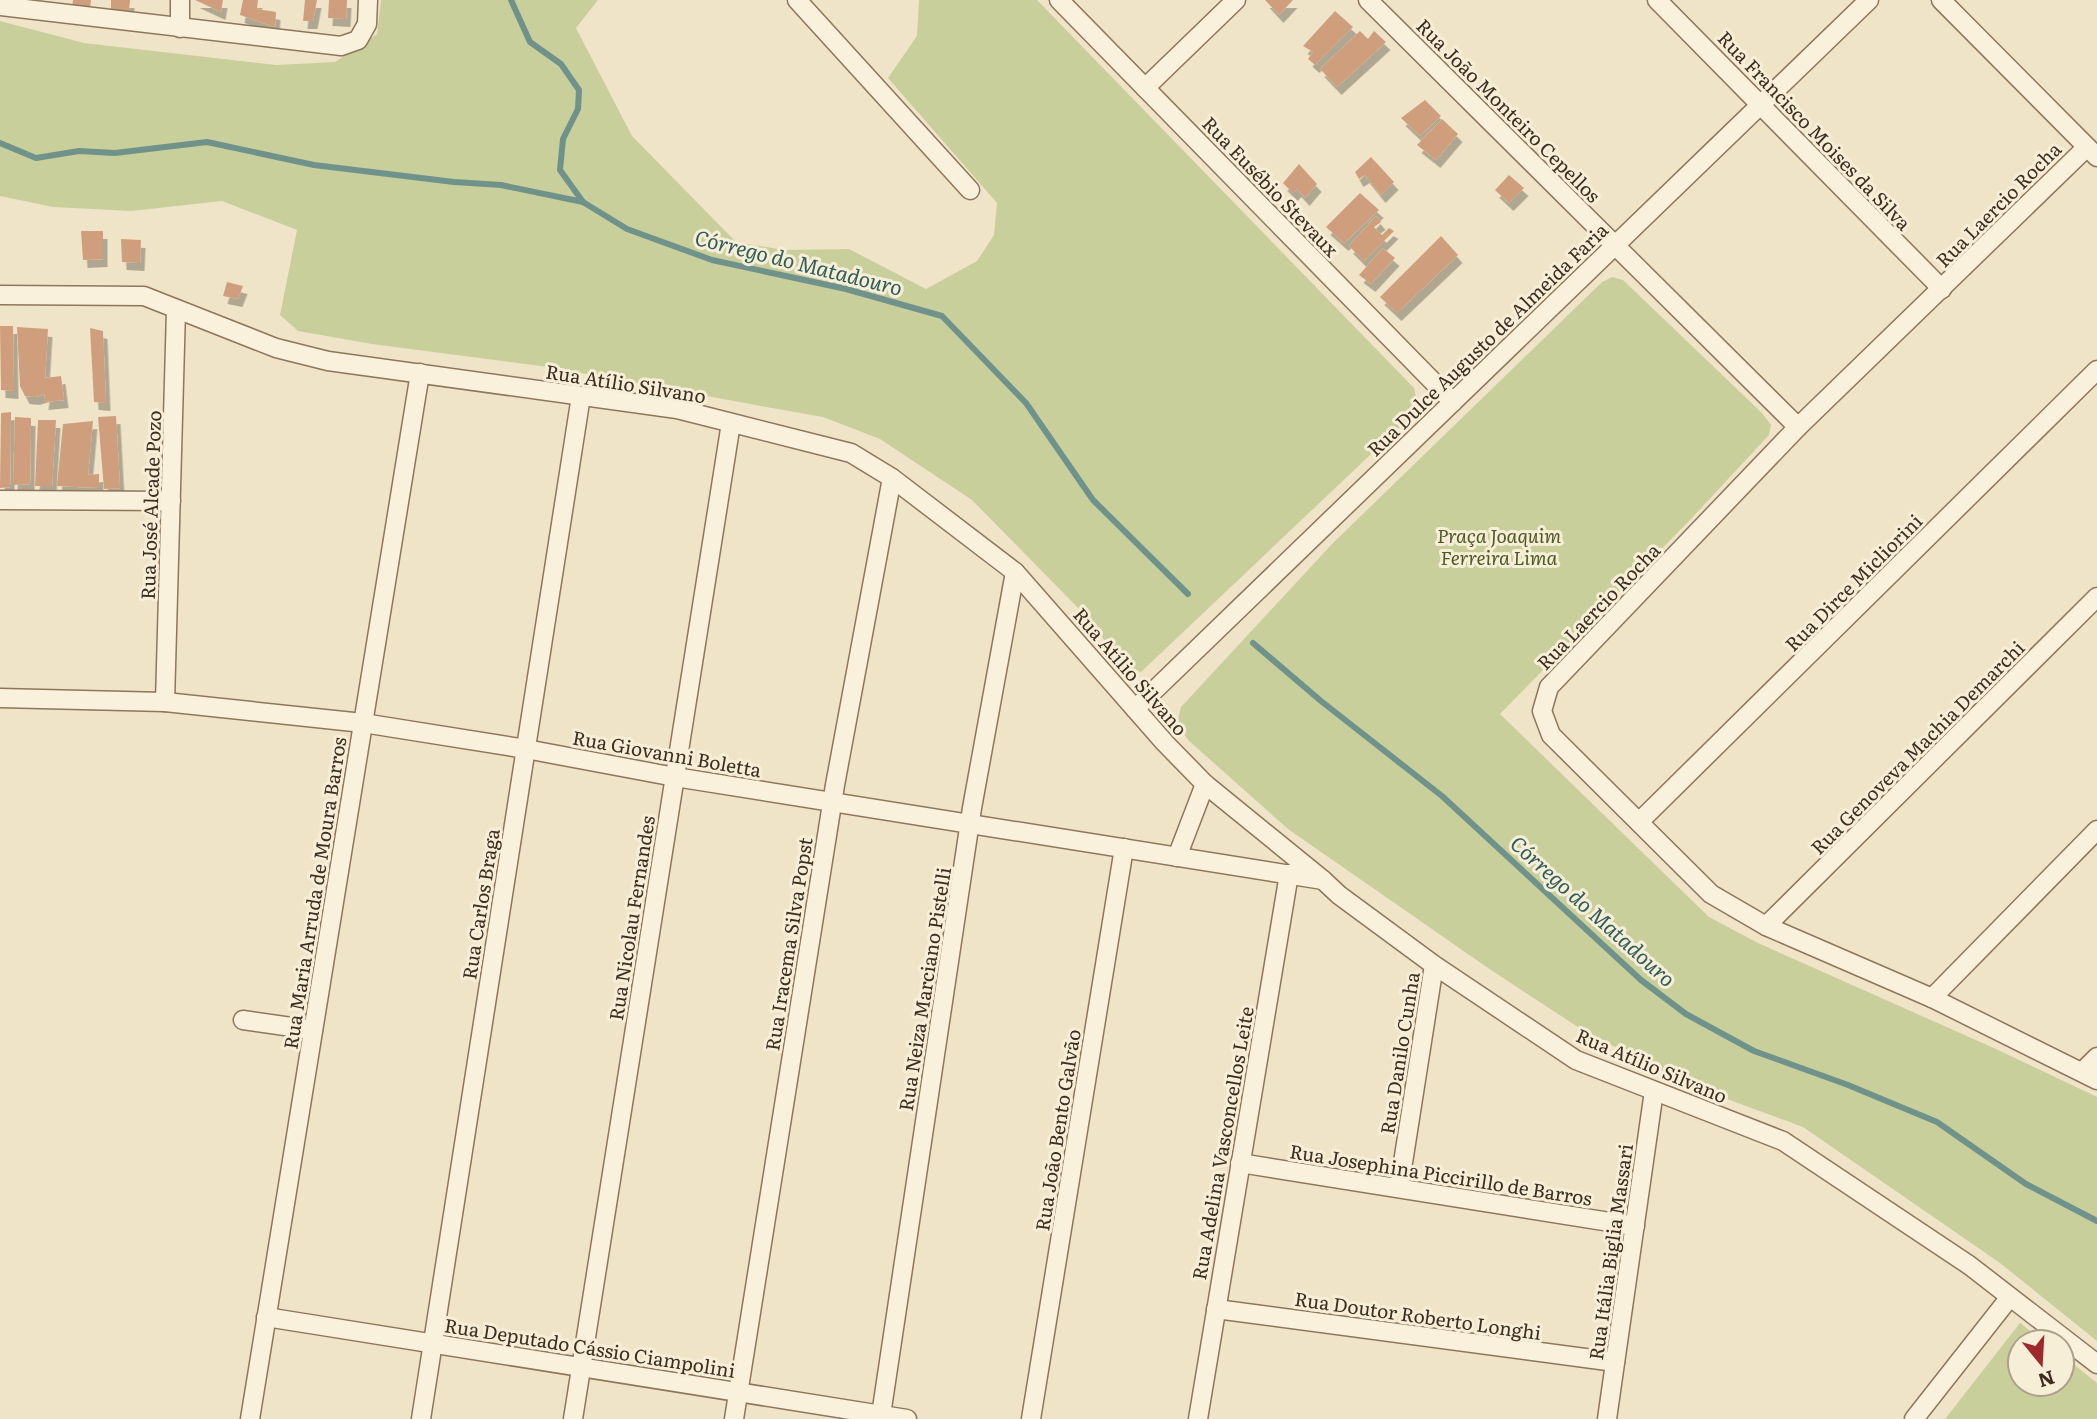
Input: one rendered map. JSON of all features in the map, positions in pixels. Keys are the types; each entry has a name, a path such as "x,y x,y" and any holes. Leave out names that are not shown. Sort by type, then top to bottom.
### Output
{"street":[{"path":"180,0 180,28"},
{"path":"0,6 341,46 358,40 367,24 368,0"},
{"path":"797,0 970,190"},
{"name":"Rua Eusébio Stevaux","path":"1059,0 1453,402"},
{"path":"1145,88 1236,0"},
{"name":"Rua João Monteiro Cepellos","path":"1368,0 1798,427"},
{"name":"Rua Francisco Moises da Silva","path":"1657,0 1942,289"},
{"name":"Rua Dulce Augusto de Almeida Faria","path":"1135,709 1869,0"},
{"path":"1941,0 2092,152"},
{"name":"Rua Laercio Rocha","path":"2089,1076 1931,998 1766,926 1711,894 1551,735 1542,711 1549,687 1798,427 1942,289 2092,152"},
{"name":"Rua Atílio Silvano","path":"0,295 144,296 276,348 328,361 677,409 851,453 892,478 1015,572 1205,784 1339,895 1434,965 1576,1060 1783,1141 1958,1258 2097,1364"},
{"name":"Rua José Alcade Pozo","path":"165,702 176,310"},
{"name":"Rua Maria Arruda de Moura Barros","path":"250,1419 420,373"},
{"name":"Rua Dirce Micliorini","path":"1639,822 2094,380"},
{"name":"Rua Carlos Braga","path":"421,1419 581,396"},
{"name":"Rua Nicolau Fernandes","path":"573,1419 731,423"},
{"name":"Rua Iracema Silva Popst","path":"734,1419 832,801 892,478"},
{"path":"0,500 171,501"},
{"name":"Rua Neiza Marciano Pistelli","path":"881,1415 970,823 1015,572"},
{"name":"Rua Genoveva Machia Demarchi","path":"1766,926 2097,597"},
{"name":"Rua Giovanni Boletta","path":"0,698 165,702 363,723 526,749 675,777 1323,880"},
{"path":"1177,857 1205,784"},
{"path":"1931,998 2097,830"},
{"name":"Rua João Bento Galvão","path":"1031,1419 1124,848"},
{"name":"Rua Adelina Vasconcellos Leite","path":"1198,1419 1289,874"},
{"name":"Rua Danilo Cunha","path":"1399,1188 1434,965"},
{"path":"243,1020 313,1030"},
{"path":"2089,1076 2097,1057"},
{"name":"Rua Itália Biglia Massari","path":"1607,1419 1654,1091"},
{"name":"Rua Josephina Piccirillo de Barros","path":"1240,1163 1635,1226"},
{"path":"1914,1419 2010,1297"},
{"name":"Rua Doutor Roberto Longhi","path":"1216,1309 1615,1362"},
{"name":"Rua Deputado Cássio Ciampolini","path":"266,1317 907,1419"}],"green space":[{"path":"381,0 598,0 576,28 632,136 736,242 784,250 849,249 926,289 977,261 994,235 997,203 888,78 917,36 919,0 1037,0 1414,388 1417,401 1406,421 1141,672 1122,664 1087,617 972,500 880,439 823,417 548,367 372,344 298,331 280,315 297,230 222,201 131,211 53,207 0,196 0,21 84,43 276,65 335,62 377,34"},
{"name":"Praça Joaquim Ferreira Lima","path":"1612,277 1623,280 1762,413 1771,425 1769,435 1690,520 1500,714 1709,917 1758,943 2097,1097 2097,1341 2000,1263 1803,1127 1686,1084 1584,1031 1488,968 1288,829 1188,740 1177,723 1181,707 1332,544 1602,282"},
{"path":"2006,1341 2006,1398 2076,1398 2076,1366 2097,1383 2097,1419 1945,1419"}],"building":[{"path":"73,0 91,0 90,9 72,7"},
{"path":"111,0 130,0 129,11 111,9"},
{"path":"195,0 223,0 221,12"},
{"path":"243,0 258,0 257,9 276,12 275,27 240,15"},
{"path":"305,0 317,0 313,21 303,21"},
{"path":"329,0 347,0 346,19 328,18"},
{"path":"1265,0 1293,0 1279,15"},
{"path":"1335,11 1353,27 1315,65 1308,59 1313,52 1303,46"},
{"path":"1360,31 1368,39 1374,31 1386,42 1337,87 1320,69"},
{"path":"1425,100 1441,116 1420,136 1401,118"},
{"path":"1442,119 1458,134 1436,160 1417,145"},
{"path":"1371,157 1394,182 1381,195 1365,175 1359,179 1355,172"},
{"path":"1299,164 1317,184 1305,198 1297,189 1293,193 1283,183"},
{"path":"1509,175 1524,188 1509,203 1495,190"},
{"path":"1360,193 1379,210 1344,243 1326,227"},
{"path":"1376,216 1381,222 1374,227 1382,235 1389,228 1394,231 1364,261 1349,246"},
{"path":"81,231 103,231 103,259 83,260"},
{"path":"1441,236 1458,255 1397,313 1380,297"},
{"path":"121,239 141,240 140,263 122,262"},
{"path":"1383,248 1395,258 1371,284 1359,275"},
{"path":"227,282 243,286 238,299 223,296"},
{"path":"0,326 13,326 14,391 1,390"},
{"path":"17,327 48,329 45,378 61,376 64,400 44,402 45,394 25,396 20,386"},
{"path":"90,328 103,331 106,403 94,402"},
{"path":"11,412 10,487 0,488 1,413"},
{"path":"116,416 120,488 104,489 98,417"},
{"path":"15,417 31,418 30,484 13,485"},
{"path":"38,420 56,420 52,486 35,486"},
{"path":"93,421 88,475 99,474 99,488 57,486 63,424"}],"waterway":[{"path":"511,0 530,42 561,64 579,90 578,109 563,139 560,170 583,202"},
{"name":"Córrego do Matadouro","path":"0,143 36,158 79,151 115,153 207,142 314,165 501,185 583,202 627,229 712,260 846,289 942,316 1026,403 1093,500 1188,594"},
{"name":"Córrego do Matadouro","path":"1253,643 1321,701 1442,796 1641,980 1686,1014 1754,1051 1848,1085 1937,1122 2026,1184 2097,1221"}]}
